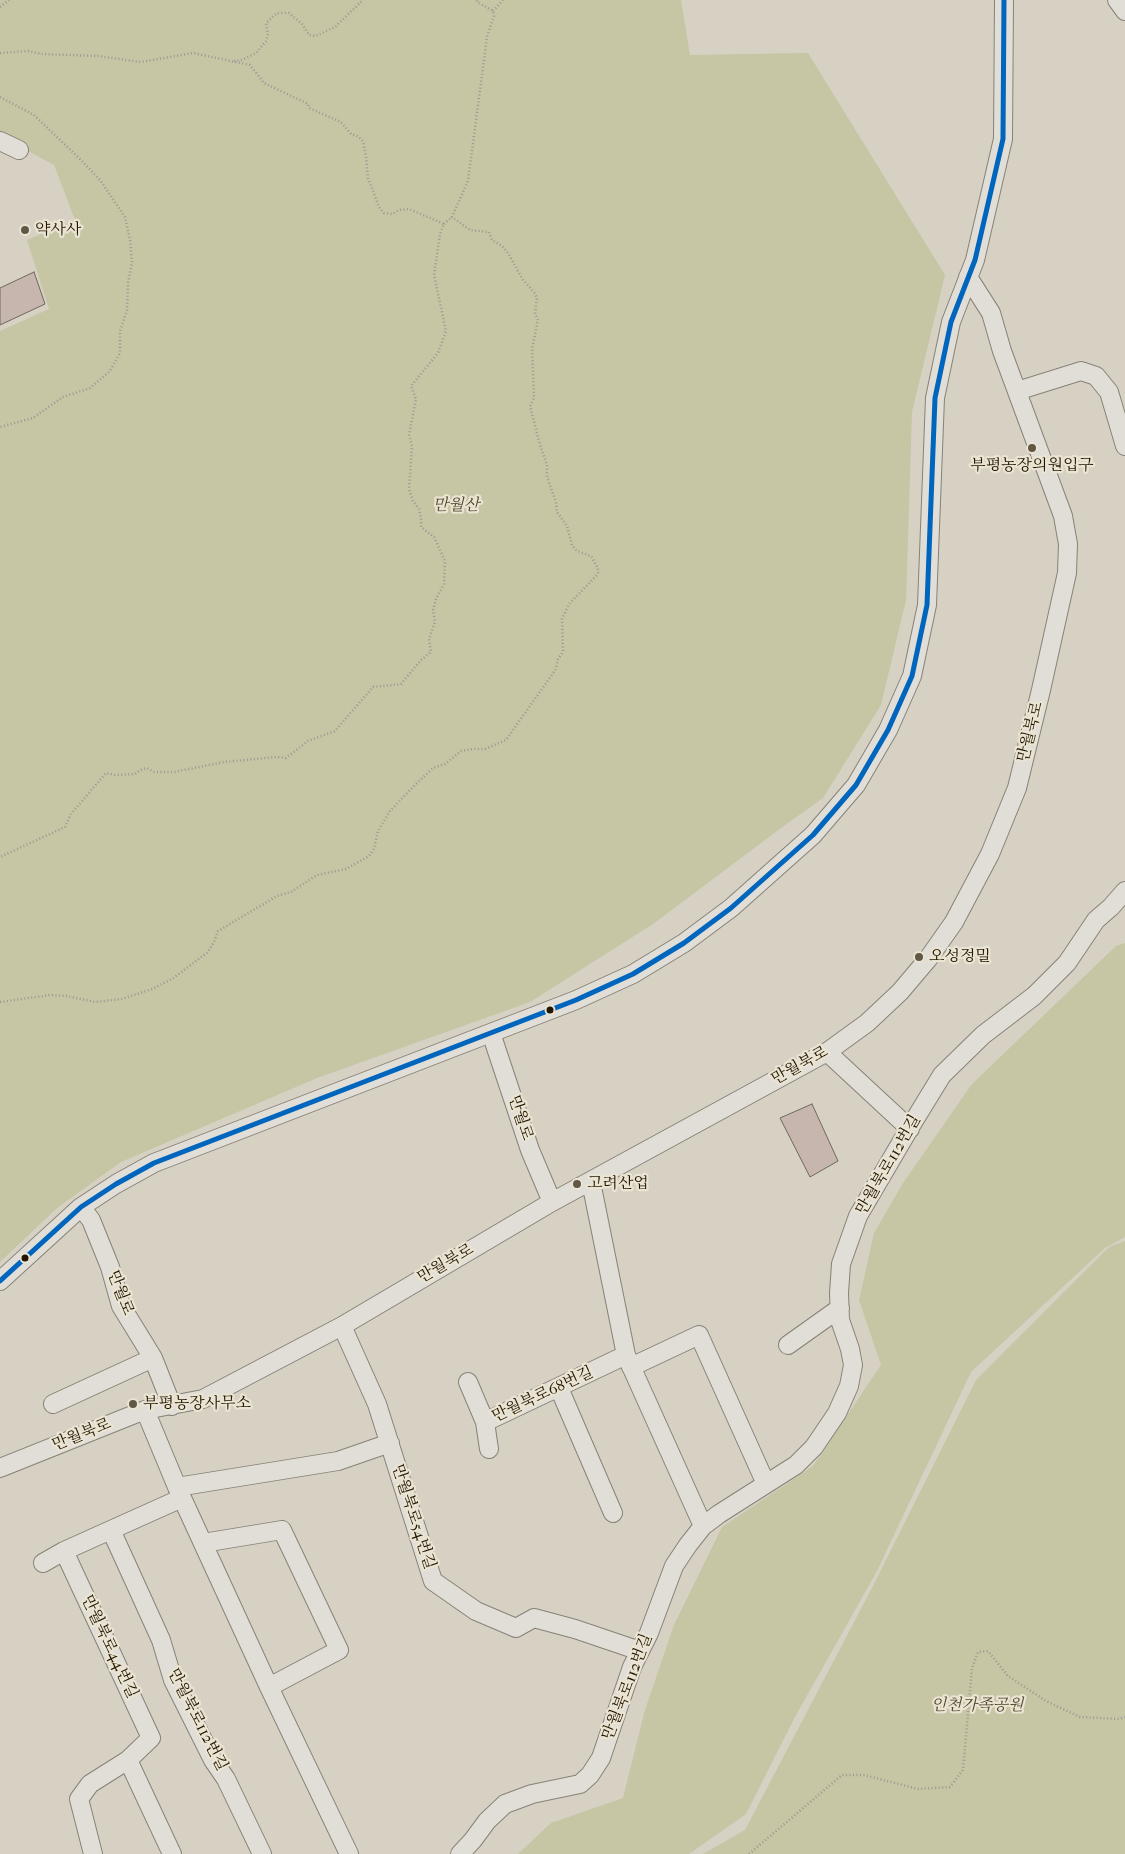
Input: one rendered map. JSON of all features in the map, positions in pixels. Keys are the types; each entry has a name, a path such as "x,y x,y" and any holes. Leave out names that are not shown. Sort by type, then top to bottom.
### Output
{"street":[{"path":"0,1281 82,1207 116,1184 154,1163 576,1000 625,978 684,943 731,908 813,835 856,785 888,730 912,676 927,605 935,398 951,322 975,260 1004,140 1004,0"},
{"path":"1117,0 1125,11"},
{"path":"0,141 19,150"},
{"name":"만월북로","path":"0,1468 145,1410 203,1399 342,1326 552,1202 827,1052 874,1016 900,992 928,959 954,922 990,854 1017,788 1067,574 1068,544 1063,516 1002,351 991,313 968,277"},
{"path":"1017,391 1082,371 1096,376 1109,392 1125,446"},
{"name":"만월북로112번길","path":"460,1854 474,1840 487,1821 505,1804 532,1794 580,1784 590,1776 601,1758 632,1667 649,1633 674,1566 688,1545 703,1526 718,1514 796,1465 814,1447 837,1413 849,1386 853,1365 840,1320 841,1264 858,1216 942,1075 982,1035 1034,996 1067,963 1096,920 1111,908 1125,891"},
{"name":"만월로","path":"491,1033 530,1150 552,1202"},
{"path":"827,1052 910,1129"},
{"path":"591,1182 629,1361 703,1526"},
{"name":"만월로","path":"82,1207 91,1220 110,1267 121,1306 153,1358 172,1406"},
{"path":"788,1345 840,1308"},
{"name":"만월북로54번길","path":"342,1326 377,1404 434,1581 476,1611 516,1628 534,1618 575,1629 640,1651"},
{"name":"만월북로68번길","path":"489,1449 485,1422 559,1388 699,1335 766,1484"},
{"path":"53,1404 153,1358"},
{"path":"468,1382 485,1422"},
{"path":"559,1388 613,1513"},
{"path":"145,1410 179,1492 349,1854"},
{"path":"44,1564 64,1551 112,1530 179,1492 338,1461 390,1443"},
{"name":"만월북로112번길","path":"112,1530 161,1640 173,1680 213,1760 226,1779 262,1854"},
{"path":"203,1543 282,1530 339,1650 269,1687"},
{"name":"만월북로44번길","path":"64,1551 151,1738 128,1760"},
{"path":"93,1854 79,1799 90,1784 128,1760 172,1854"}],"path":[{"path":"0,6 9,0"},
{"path":"232,62 242,60 256,53 266,42 268,34 266,23 277,12 289,13 302,24 309,35 316,36 335,27 363,0"},
{"path":"476,0 493,11"},
{"path":"0,857 65,827 71,814 106,773 115,775 135,774 147,768 154,772 174,772 224,762 276,757 286,758 308,741 334,731 373,687 400,684 430,652 429,640 435,622 433,610 436,598 444,584 445,561 434,537 421,527 419,509 413,501 409,489 412,446 409,435 416,399 411,386 438,353 446,331 434,275 440,234 444,224 452,217 468,181 487,37 494,16 493,11 503,0"},
{"path":"0,53 28,51 42,54 98,56 141,62 193,53 250,66 264,83 340,122 351,134 363,141 368,178 379,207 384,213 392,214 399,210 409,210 444,224"},
{"path":"0,97 34,115 100,180 125,217 132,262 128,283 127,310 120,331 120,353 110,370 90,388 63,397 33,418 0,427"},
{"path":"0,1002 50,995 67,996 95,1002 122,999 152,989 172,979 208,952 218,931 277,896 291,892 317,875 346,869 369,856 374,849 378,831 390,810 415,785 433,768 445,764 462,751 485,749 506,740 552,677 563,652 562,619 571,601 598,574 598,568 591,556 577,551 572,545 567,526 557,512 556,502 547,477 548,465 540,445 530,406 534,398 532,349 538,320 535,314 537,298 523,280 508,254 502,246 492,240 489,232 470,230 452,217"},
{"path":"749,1854 842,1775 864,1775 918,1788 950,1787 963,1770 972,1668 978,1652 988,1651 1008,1676 1046,1701 1080,1717 1118,1719 1125,1717"}],"green space":[{"name":"만월산","path":"0,0 681,0 690,55 808,53 945,275 912,412 906,600 881,705 823,798 653,924 530,1002 317,1078 121,1162 57,1208 0,1262 0,331 49,309 27,240 75,220 54,165 0,136"},
{"path":"1125,943 1125,1237 1105,1248 971,1372 877,1571 795,1717 746,1814 689,1854 518,1854 551,1823 623,1798 645,1710 674,1625 722,1527 813,1466 881,1365 859,1300 874,1233 903,1183 972,1084 1116,946"},
{"name":"인천가족공원","path":"1125,1241 1125,1854 703,1854 745,1830 873,1586 976,1380 1109,1247"}],"building":[{"path":"34,272 45,304 0,325 0,288"},
{"path":"812,1104 838,1161 810,1177 780,1118"}],"transit line":[{"path":"0,1281 81,1207 116,1184 154,1163 576,1000 633,974 684,943 731,908 813,835 856,785 888,730 912,676 927,605 935,398 951,322 975,260 1003,139 1004,0"}],"place":[{"name":"약사사","path":"25,230"},
{"name":"부평농장의원입구","path":"1032,448"},
{"name":"오성정밀","path":"919,957"},
{"name":"고려산업","path":"577,1184"},
{"name":"부평농장사무소","path":"133,1404"}]}
